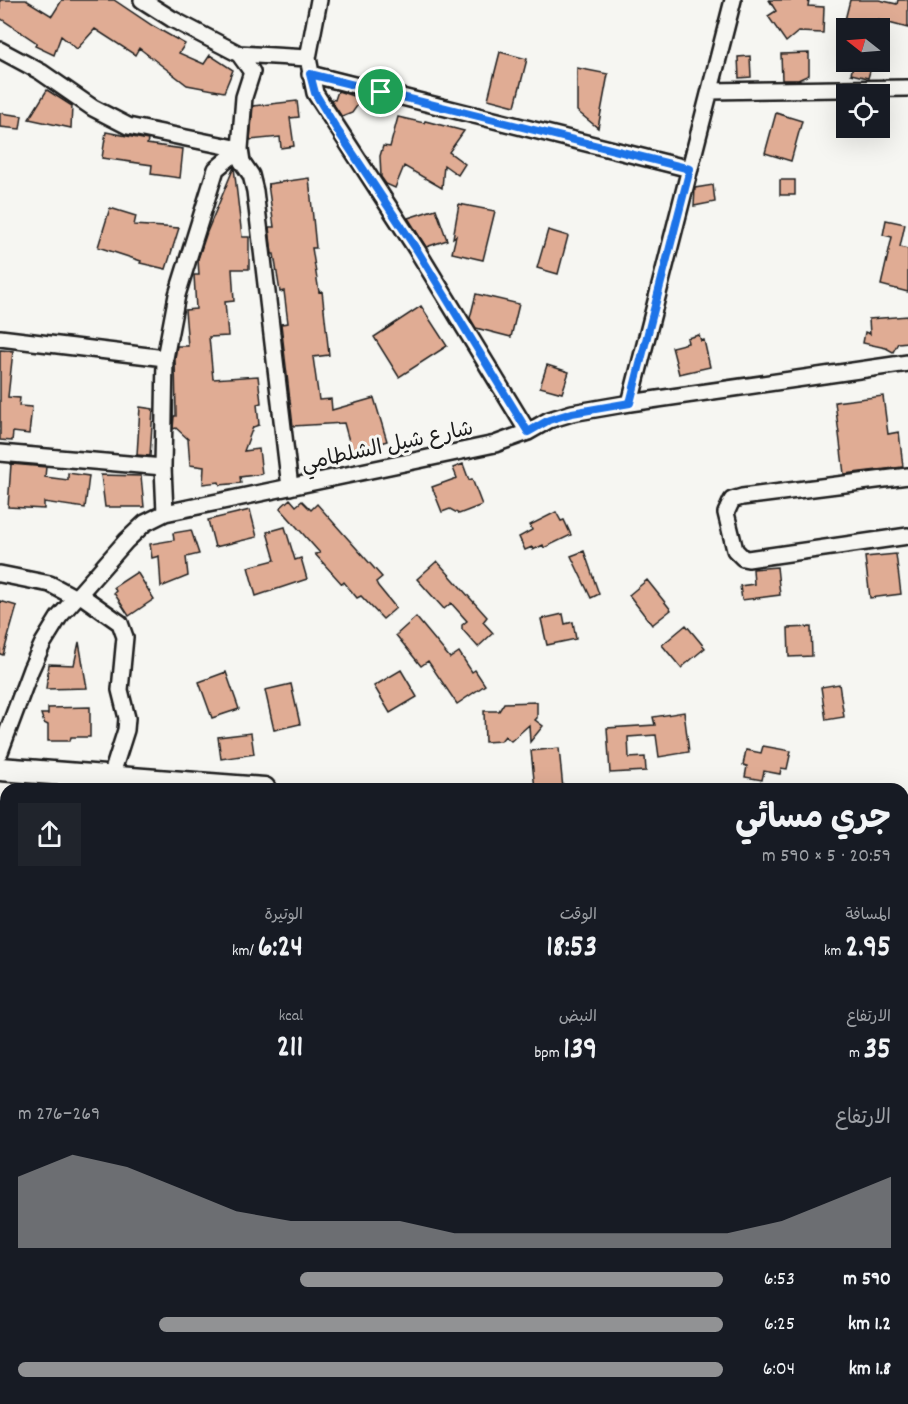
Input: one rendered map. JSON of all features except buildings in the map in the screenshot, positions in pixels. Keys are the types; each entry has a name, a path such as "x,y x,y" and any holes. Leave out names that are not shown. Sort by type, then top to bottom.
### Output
{"main road":[{"path":"0,769 188,783"}],"street":[{"path":"142,0 172,19 239,54 308,58"},
{"path":"319,0 308,58 315,93 417,250 528,432"},
{"path":"630,403 733,0"},
{"path":"0,51 41,72 93,108 128,126 240,149"},
{"path":"239,54 252,72 244,97 240,149 242,162 251,175 255,191 290,487"},
{"path":"310,74 690,169"},
{"path":"710,91 908,88"},
{"path":"165,513 163,467 165,358 177,295 216,169 240,149"},
{"path":"0,338 165,358"},
{"name":"شارع شيل الشلطامي","path":"0,753 31,669 59,617 95,574 145,523 165,513 495,444 528,432 549,420 572,413 908,363"},
{"path":"0,453 163,467"},
{"path":"908,476 741,497 732,500 726,513 735,550 743,558 748,559 908,536"},
{"path":"0,574 50,584 78,596 120,623 125,636 120,690 127,718 126,730 111,777"}],"route":[{"path":"310,74 381,92 690,169 630,403 572,413 549,420 528,432 417,250 336,128 315,93 310,74"}]}
